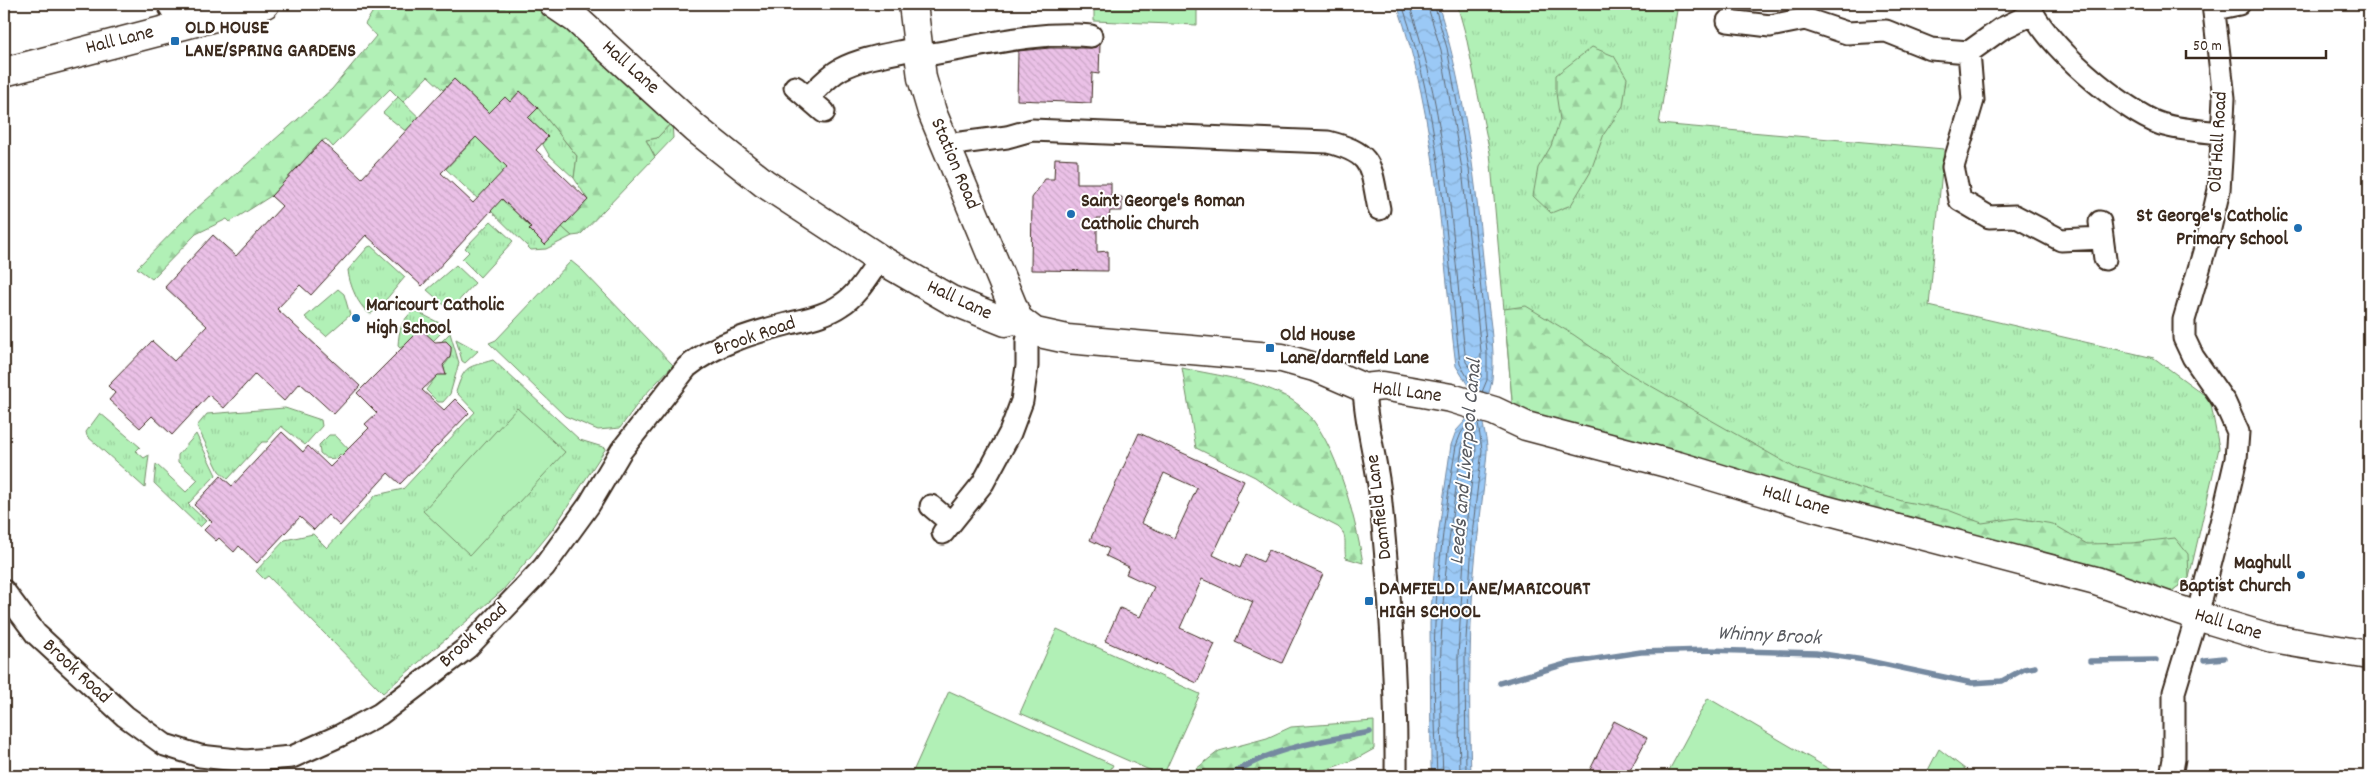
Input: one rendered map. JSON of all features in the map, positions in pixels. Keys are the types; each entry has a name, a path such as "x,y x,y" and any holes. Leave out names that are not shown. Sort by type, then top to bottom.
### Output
{"street":[{"name":"Hall Lane","path":"6,68 175,15 266,4"},
{"name":"Hall Lane","path":"554,4 576,19 720,149 764,183 880,259 936,293 980,313 1006,322 1026,325 1076,340 1282,358 1318,368 1364,388 1384,386 1451,398 1486,408 1526,426 1678,466 1818,508 2096,581 2197,616 2273,639 2369,655"},
{"name":"Station Road","path":"913,4 918,52 932,112 1026,325"},
{"path":"2214,6 2239,4"},
{"name":"Old Hall Road","path":"2171,776 2174,759 2174,692 2197,616 2236,459 2238,432 2225,403 2193,357 2184,338 2184,320 2206,245 2218,190 2224,98 2214,6"},
{"path":"1728,21 1770,26 1808,11 1847,34 1886,31 1931,49 1969,52 2031,9 2059,49 2107,89 2146,117 2176,128 2222,134"},
{"path":"809,99 828,78 841,69 857,62 918,52 955,51 1031,35 1092,36"},
{"path":"1969,52 1974,100 1953,168 1960,200 1989,217 2015,216 2061,240 2101,230 2105,259"},
{"path":"946,145 1007,137 1032,130 1328,142 1352,148 1369,163 1379,209"},
{"name":"Brook Road","path":"4,591 36,634 125,716 165,745 248,769 292,757 339,736 380,714 467,648 544,567 589,504 621,451 686,367 699,357 727,343 768,329 825,314 842,305 854,294 880,259"},
{"path":"931,506 947,528 982,483 1010,433 1022,401 1027,341 1026,325"},
{"name":"Damfield Lane","path":"1364,388 1365,406 1376,459 1390,601 1396,776"}],"green space":[{"path":"373,4 530,4 568,30 672,122 657,138 646,140 655,157 580,235 572,236 562,227 588,200 574,178 577,156 538,108 520,91 510,102 505,97 489,113 454,79 443,90 428,76 403,102 390,89 333,147 326,139 322,141 271,196 230,222 227,219 196,234 152,279 137,268 187,217 332,89 376,36 365,24 372,13"},
{"path":"1094,4 1197,4 1197,25 1094,21"},
{"path":"1457,4 1678,4 1659,124 1944,149 1929,306 2154,358 2210,399 2219,448 2189,578 2168,594 1513,411 1490,153 1466,36"},
{"path":"1592,47 1614,56 1627,78 1623,106 1604,134 1590,173 1571,205 1551,213 1533,196 1538,168 1551,146 1560,120 1556,93 1556,75"},
{"path":"398,97 429,127 418,141 383,113"},
{"path":"538,108 577,156 574,178 549,155 542,143 548,137 528,118"},
{"path":"672,122 673,138 655,157 646,140 657,138"},
{"path":"476,137 507,167 479,200 446,169"},
{"path":"497,195 531,227 529,229 545,245 562,227 572,236 546,249 531,250 486,206"},
{"path":"491,221 513,241 480,277 462,259 469,252 465,248"},
{"path":"371,246 405,277 379,308 370,314 362,306 355,294 348,270"},
{"path":"571,261 582,270 673,365 641,399 620,428 598,430 565,416 489,343 496,340"},
{"path":"456,265 475,283 450,310 427,290"},
{"path":"338,289 344,294 350,315 326,336 305,317"},
{"path":"1526,306 1574,335 1630,374 1797,469 1902,501 1948,510 1982,523 2017,518 2053,524 2087,544 2132,543 2175,538 2188,554 2189,578 2168,594 1513,411 1504,309"},
{"path":"414,310 447,327 433,341 421,329 407,344 400,348 398,346 399,335 402,326 406,318"},
{"path":"450,333 459,363 450,394 443,402 438,402 426,390 450,358 451,346 441,342"},
{"path":"456,339 478,351 465,363 462,361"},
{"path":"493,360 580,440 606,448 553,529 503,590 383,693 268,576 264,579 256,571 285,540 313,534 327,548 376,495 403,489 475,412 456,392 462,376 468,368"},
{"path":"1182,368 1252,383 1266,388 1292,400 1307,413 1320,430 1340,474 1348,498 1363,563 1346,558 1345,538 1338,527 1293,504 1255,477 1196,448"},
{"path":"285,408 321,420 322,426 305,445 281,426 267,442 262,442 228,479 219,471 197,426 207,414"},
{"path":"517,408 565,452 470,555 423,511"},
{"path":"100,413 140,447 136,451 144,458 149,455 145,488 87,436 86,432"},
{"path":"196,434 216,475 188,504 206,521 200,527 154,483 156,464 186,492 198,480 178,462 178,455"},
{"path":"329,435 335,435 363,464 357,470 340,454 335,459 326,458 320,453 319,445"},
{"path":"1057,629 1200,694 1163,776 1020,713"},
{"path":"949,691 1113,765 1107,776 911,776"},
{"path":"1708,698 1841,776 1666,776"},
{"path":"1374,721 1374,749 1356,759 1309,776 1187,776 1219,751 1267,738 1291,727"},
{"path":"1939,749 1974,776 1925,776"}],"water":[{"name":"Leeds and Liverpool Canal","path":"1397,4 1438,4 1448,38 1469,140 1491,328 1493,366 1491,384 1483,417 1487,452 1474,568 1472,608 1470,680 1471,776 1432,776 1431,766 1430,623 1436,550 1451,445 1456,431 1466,420 1469,387 1456,366 1436,183 1429,137 1421,92"}],"building":[{"path":"1100,44 1099,74 1092,73 1091,103 1017,100 1018,51 1050,48 1091,48"},
{"path":"454,79 489,113 505,97 510,102 520,91 538,108 528,118 548,137 536,150 588,200 545,245 529,229 531,227 502,199 422,286 366,235 311,295 300,285 277,309 360,386 334,414 300,383 284,401 255,374 224,408 209,395 172,435 152,416 140,428 109,400 115,393 108,386 152,341 174,361 207,326 165,287 213,235 236,256 282,206 271,196 322,141 362,178","holes":["476,137 507,167 473,203 441,173"]},
{"name":"Saint George's Roman Catholic Church","path":"1055,158 1077,159 1077,183 1111,183 1111,197 1122,197 1122,211 1110,211 1109,218 1097,218 1097,252 1108,251 1108,271 1031,270 1032,198 1045,179 1054,179"},
{"path":"421,329 435,342 446,341 451,346 450,357 443,365 446,375 438,375 422,390 444,410 455,399 469,413 400,484 388,473 340,526 328,515 314,530 300,517 257,563 239,546 234,552 219,538 216,541 204,530 212,522 194,505 221,476 232,486 282,432 303,452 308,446 330,467 369,428 365,424 377,413 357,393"},
{"path":"1139,433 1244,481 1235,500 1238,502 1213,555 1240,568 1246,554 1263,562 1269,550 1323,574 1282,663 1235,642 1253,602 1202,579 1180,628 1215,644 1197,683 1105,641 1120,608 1140,617 1154,587 1126,574 1129,567 1106,556 1109,549 1090,540","holes":["1164,473 1197,488 1174,538 1141,523"]},
{"path":"1614,721 1647,738 1627,776 1587,776"}],"waterway":[{"name":"Whinny Brook","path":"1500,683 1569,663 1641,652 1707,650 1816,653 1864,660 1972,683 2002,681 2024,669 2035,667"},
{"name":"Whinny Brook","path":"2204,660 2224,658"},
{"name":"Whinny Brook","path":"2090,661 2156,660"},
{"name":"Whinny Brook","path":"1230,776 1262,758 1297,746 1370,732"}],"place":[{"name":"OLD HOUSE LANE/SPRING GARDENS","path":"175,41"},
{"name":"Saint George's Roman Catholic Church","path":"1071,214"},
{"name":"St George's Catholic Primary School","path":"2298,228"},
{"name":"Maricourt Catholic High School","path":"356,318"},
{"name":"Old House Lane/darnfield Lane","path":"1270,348"},
{"name":"Maghull Baptist Church","path":"2301,575"},
{"name":"DAMFIELD LANE/MARICOURT HIGH SCHOOL","path":"1369,601"}]}
